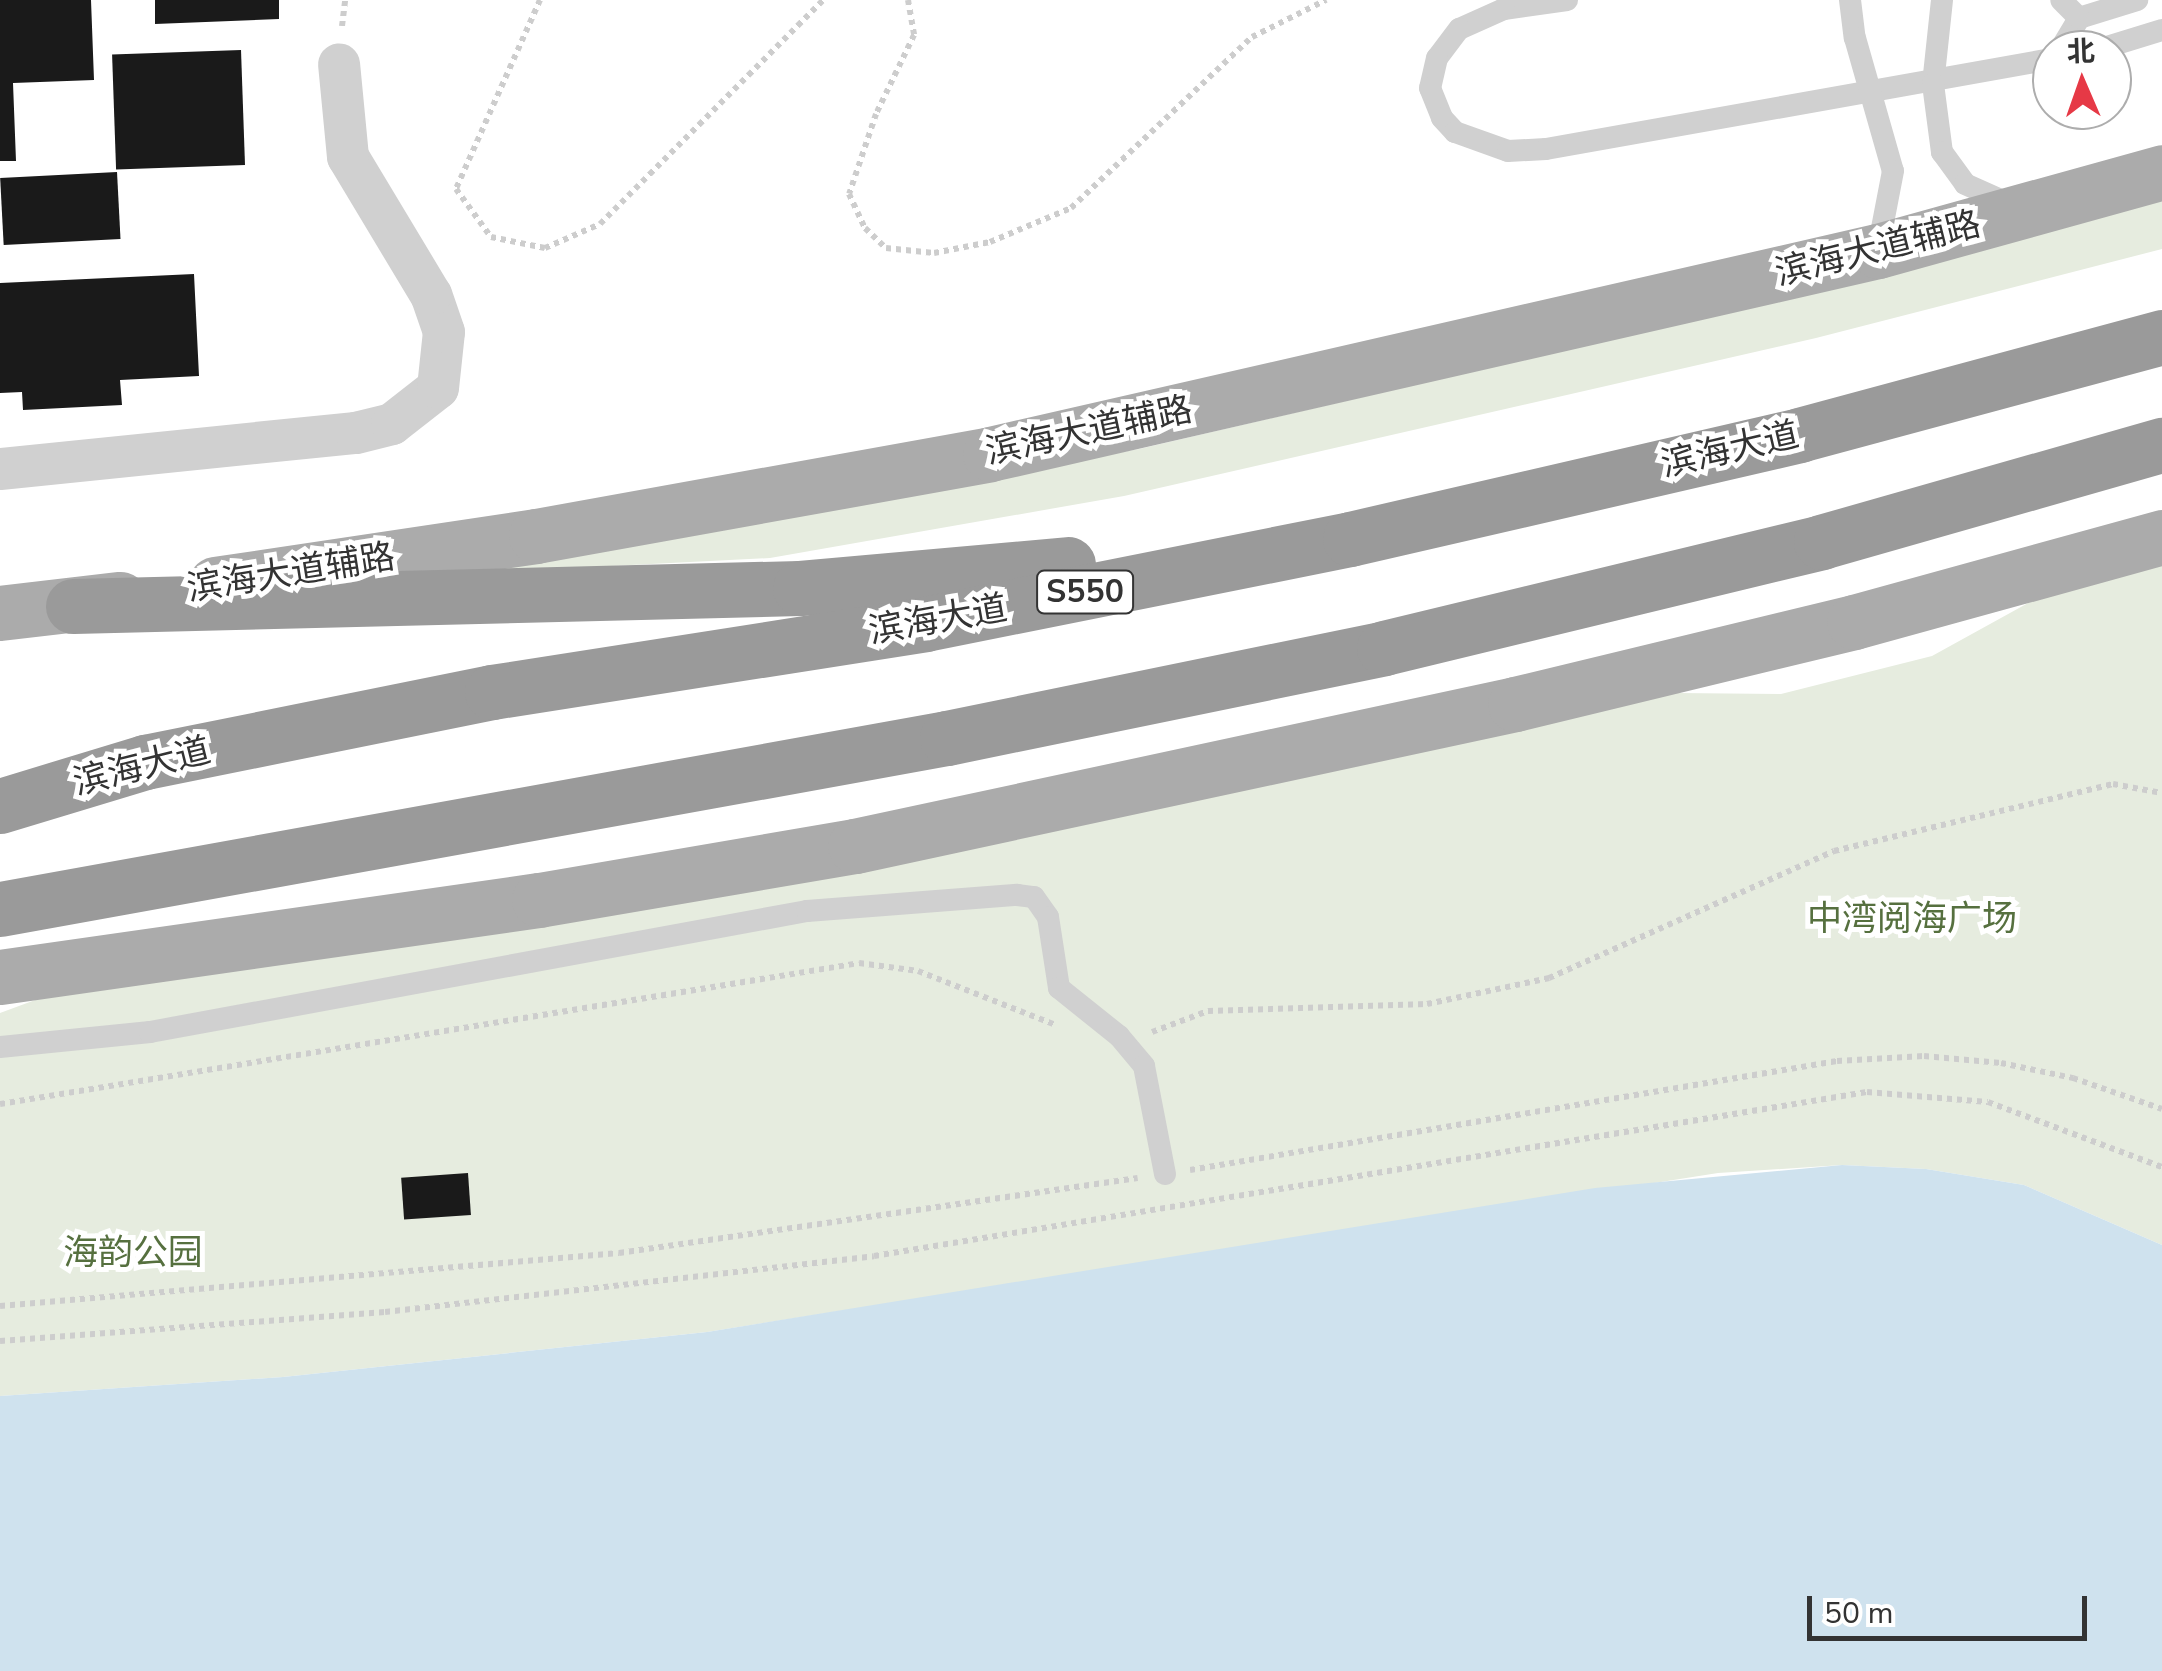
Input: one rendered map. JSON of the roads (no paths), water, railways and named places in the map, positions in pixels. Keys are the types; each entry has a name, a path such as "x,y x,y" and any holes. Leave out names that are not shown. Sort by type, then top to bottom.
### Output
{"highway":[{"name":"滨海大道","path":"0,806 145,762 492,692 925,624 1350,539 1799,435 2162,337"},
{"path":"0,909 947,738 1384,648 1820,542 2162,446"},
{"path":"73,606 800,588 1350,539"}],"main road":[{"name":"滨海大道辅路","path":"0,613 73,606 536,536 990,454 1878,251 2162,172"},
{"path":"0,977 539,900 874,842 1515,704 1854,622 2162,537"}],"street":[{"path":"0,468 356,432 392,424 438,388 444,332 422,280 348,157 341,45"}],"lane":[{"path":"1567,0 1504,10 1459,30 1437,58 1430,88 1442,118 1475,144 1546,149 1871,96 2032,63"},
{"path":"1850,0 1871,96 1893,171 1878,251"},
{"path":"1942,0 1932,84 1936,130 1952,170 1981,194 2033,210"},
{"path":"2061,0 2079,18"},
{"path":"2072,30 2079,18 2137,0"},
{"path":"2132,39 2162,30"},
{"path":"0,1047 150,1032 807,910 1017,894 1034,897 1048,917 1059,988 1119,1036 1144,1066 1165,1174"}],"water":[{"path":"1842,1165 1926,1169 2024,1185 2162,1245 2162,1671 0,1671 0,1396 283,1377 707,1332 1595,1188"}],"park label":[{"name":"中湾阅海广场","path":"1912,919"},
{"name":"海韵公园","path":"133,1253"}]}
